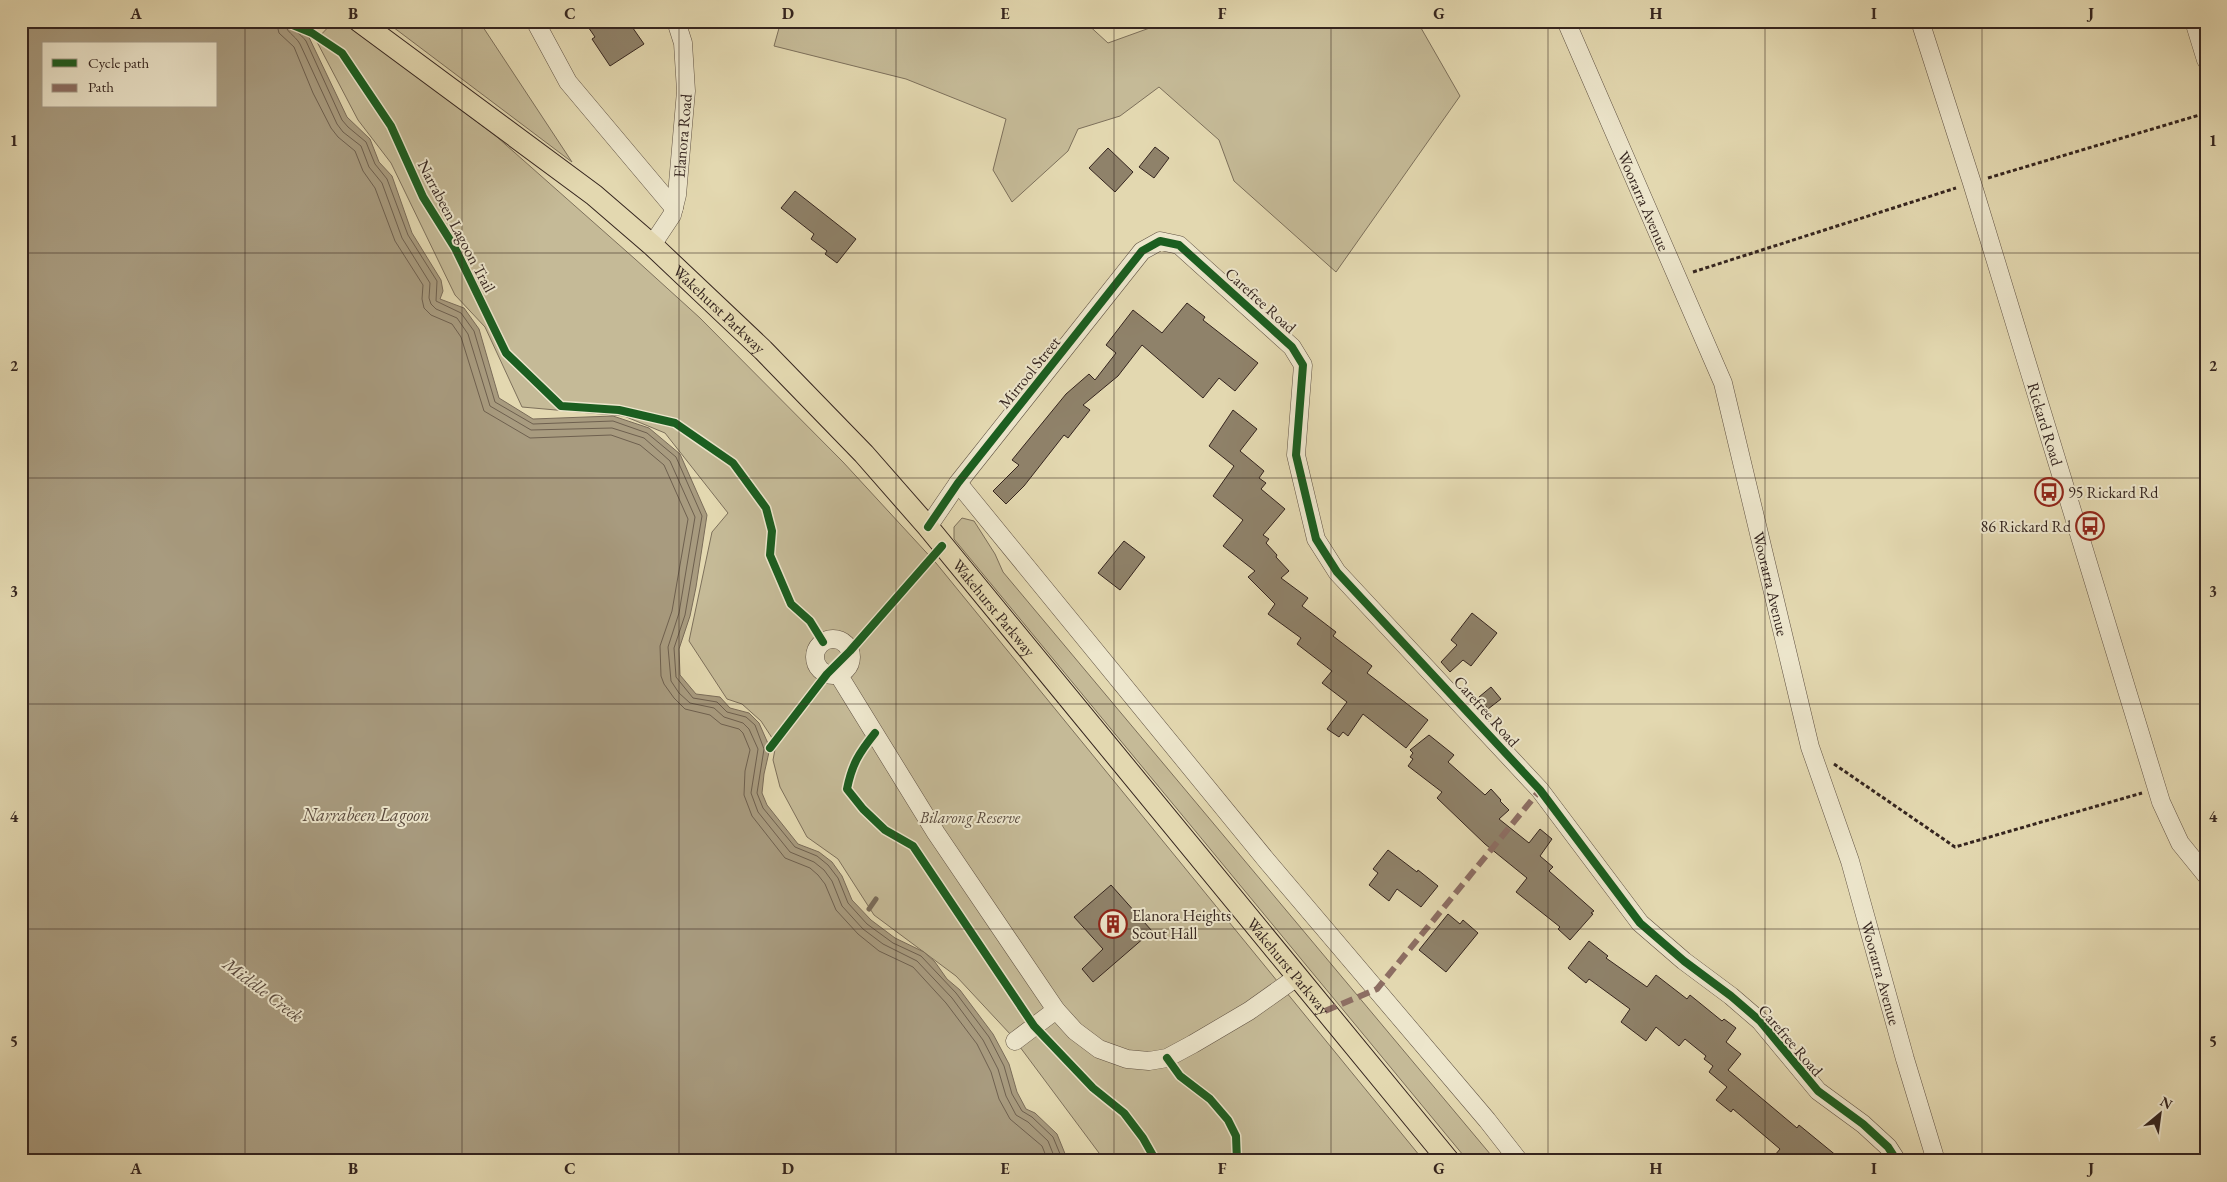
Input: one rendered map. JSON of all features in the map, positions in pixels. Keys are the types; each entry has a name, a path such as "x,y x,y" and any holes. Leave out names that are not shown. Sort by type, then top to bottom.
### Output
{"main road":[{"name":"Wakehurst Parkway","path":"358,21 594,195 652,245 763,350 864,454 928,527 1450,1161"}],"street":[{"path":"535,21 568,82 674,208"},
{"name":"Elanora Road","path":"652,245 672,216 678,195 686,91 683,43 676,21"},
{"name":"Woorarra Avenue","path":"1566,21 1723,383 1810,747 1850,861 1905,1060 1936,1161"},
{"name":"Rickard Road","path":"1920,21 1972,182 2156,788 2180,843 2206,875"},
{"path":"2194,21 2206,60"},
{"name":"Mirrool Street","path":"928,527 958,482 1142,251 1160,241"},
{"name":"Carefree Road","path":"1160,241 1178,245 1292,347 1303,365 1296,455 1316,539 1337,572 1540,790 1640,923 1684,961 1731,996 1760,1021 1818,1091 1863,1124 1888,1147 1897,1161"},
{"path":"958,482 1267,861 1482,1113 1519,1161"},
{"path":"838,674 936,833 1056,1010 1075,1031 1100,1049 1127,1059 1150,1061 1167,1058 1249,1011 1297,977"},
{"path":"1015,1041 1056,1010"}],"path":[{"path":"1677,277 1972,182 2206,113"},
{"path":"1810,747 1955,847 2156,788"}],"green space":[{"name":"Bilarong Reserve","path":"334,21 344,21 497,137 700,318 843,462 936,563 1424,1161 1105,1161 1011,1035 956,976 874,915 838,859 807,837 780,787 773,760 776,744 761,721 742,704 727,699 689,641 712,532 728,513 665,433 624,416 522,407 485,327 455,295 391,163 358,120 316,40"},
{"path":"385,21 479,21 572,162"},
{"path":"781,21 1084,21 1108,43 1169,21 1417,21 1460,96 1336,272 1234,181 1219,140 1159,87 1120,116 1078,129 1068,151 1012,202 993,170 1006,119 906,79 774,46"},
{"path":"962,518 974,521 995,554 1003,572 1496,1161 1468,1161 954,539 954,527"}],"water":[{"name":"Narrabeen Lagoon","path":"21,21 291,21 306,31 347,117 370,139 379,162 392,176 412,233 441,280 443,291 440,299 464,308 479,329 499,398 533,419 613,416 649,428 680,454 707,515 690,616 679,649 680,675 696,694 720,697 730,708 749,713 759,723 770,748 762,793 767,805 798,844 819,852 832,862 842,876 852,900 871,920 895,938 924,952 935,962 947,979 960,990 993,1034 1009,1064 1017,1092 1026,1109 1035,1113 1057,1134 1068,1161 21,1161"}],"building":[{"path":"584,21 628,21 644,44 610,66 592,39 595,37"},
{"path":"1155,147 1169,158 1154,178 1139,167"},
{"path":"1108,148 1133,172 1115,192 1089,168"},
{"path":"795,191 856,239 837,263 825,254 827,251 811,239 814,234 781,208"},
{"path":"1187,303 1205,317 1203,320 1258,363 1235,391 1219,378 1203,398 1142,345 1118,376 1083,405 1090,410 1068,438 1064,435 1024,486 1006,504 993,491 1019,465 1012,460 1066,394 1089,374 1095,380 1116,353 1106,345 1133,310 1162,333"},
{"path":"1233,410 1257,429 1240,451 1264,471 1259,478 1266,483 1261,489 1285,509 1263,535 1269,539 1266,543 1289,571 1281,578 1308,598 1302,606 1336,632 1333,636 1372,666 1367,673 1428,720 1406,748 1363,714 1348,736 1343,732 1339,737 1327,729 1347,702 1322,683 1332,671 1297,644 1301,638 1268,614 1275,604 1248,577 1255,571 1223,546 1243,520 1213,496 1234,466 1209,446"},
{"path":"1124,541 1145,557 1120,590 1098,573"},
{"path":"1472,613 1497,633 1471,666 1463,660 1450,672 1441,662 1457,645 1451,640"},
{"path":"1491,687 1501,699 1488,709 1479,697"},
{"path":"1429,735 1454,755 1448,762 1485,795 1491,789 1501,800 1509,810 1499,819 1529,843 1540,829 1552,839 1540,856 1553,867 1549,871 1594,911 1570,940 1558,929 1560,927 1516,892 1527,878 1485,844 1437,798 1442,792 1408,766 1413,759 1410,757 1413,753 1410,750"},
{"path":"1388,850 1438,886 1421,907 1397,889 1389,901 1369,885 1378,873 1373,869"},
{"name":"Elanora Heights Scout Hall","path":"1111,885 1152,931 1093,982 1082,969 1103,949 1074,917"},
{"path":"1448,914 1460,924 1463,920 1478,933 1446,972 1419,950"},
{"path":"1589,941 1608,956 1606,958 1647,987 1656,975 1687,999 1690,995 1722,1021 1724,1019 1736,1028 1726,1042 1741,1054 1728,1070 1797,1128 1799,1125 1843,1161 1770,1161 1780,1149 1733,1109 1731,1112 1716,1100 1727,1087 1709,1072 1713,1066 1704,1059 1706,1056 1685,1039 1679,1046 1656,1027 1646,1041 1621,1022 1630,1009 1589,979 1586,983 1568,968"}],"waterway":[{"path":"869,909 876,899"}],"marked path":[{"path":"1325,1011 1377,989 1540,790"}],"cycle path":[{"name":"Narrabeen Lagoon Trail","path":"283,21 312,33 342,53 391,126 423,197 455,248 506,353 561,406 619,410 675,423 733,463 766,508 772,531 770,555 791,604 810,621 823,642"},
{"path":"928,527 958,483 1142,251 1160,241 1179,245 1292,347 1303,365 1296,455 1316,539 1337,572 1540,790 1640,923 1684,961 1731,996 1760,1021 1818,1091 1863,1124 1888,1147 1897,1161"},
{"path":"770,748 827,674 850,651 942,546"},
{"path":"875,733 857,759 847,789 863,809 885,830 913,846 1034,1026 1093,1088 1124,1113 1143,1138 1156,1161"},
{"path":"1167,1058 1180,1076 1210,1099 1228,1120 1236,1136 1237,1161"}],"place":[{"name":"95 Rickard Rd","path":"2049,492"},
{"name":"86 Rickard Rd","path":"2090,526"},
{"name":"Elanora Heights Scout Hall","path":"1113,924"}],"water label":[{"name":"Middle Creek","path":"263,990"}]}
